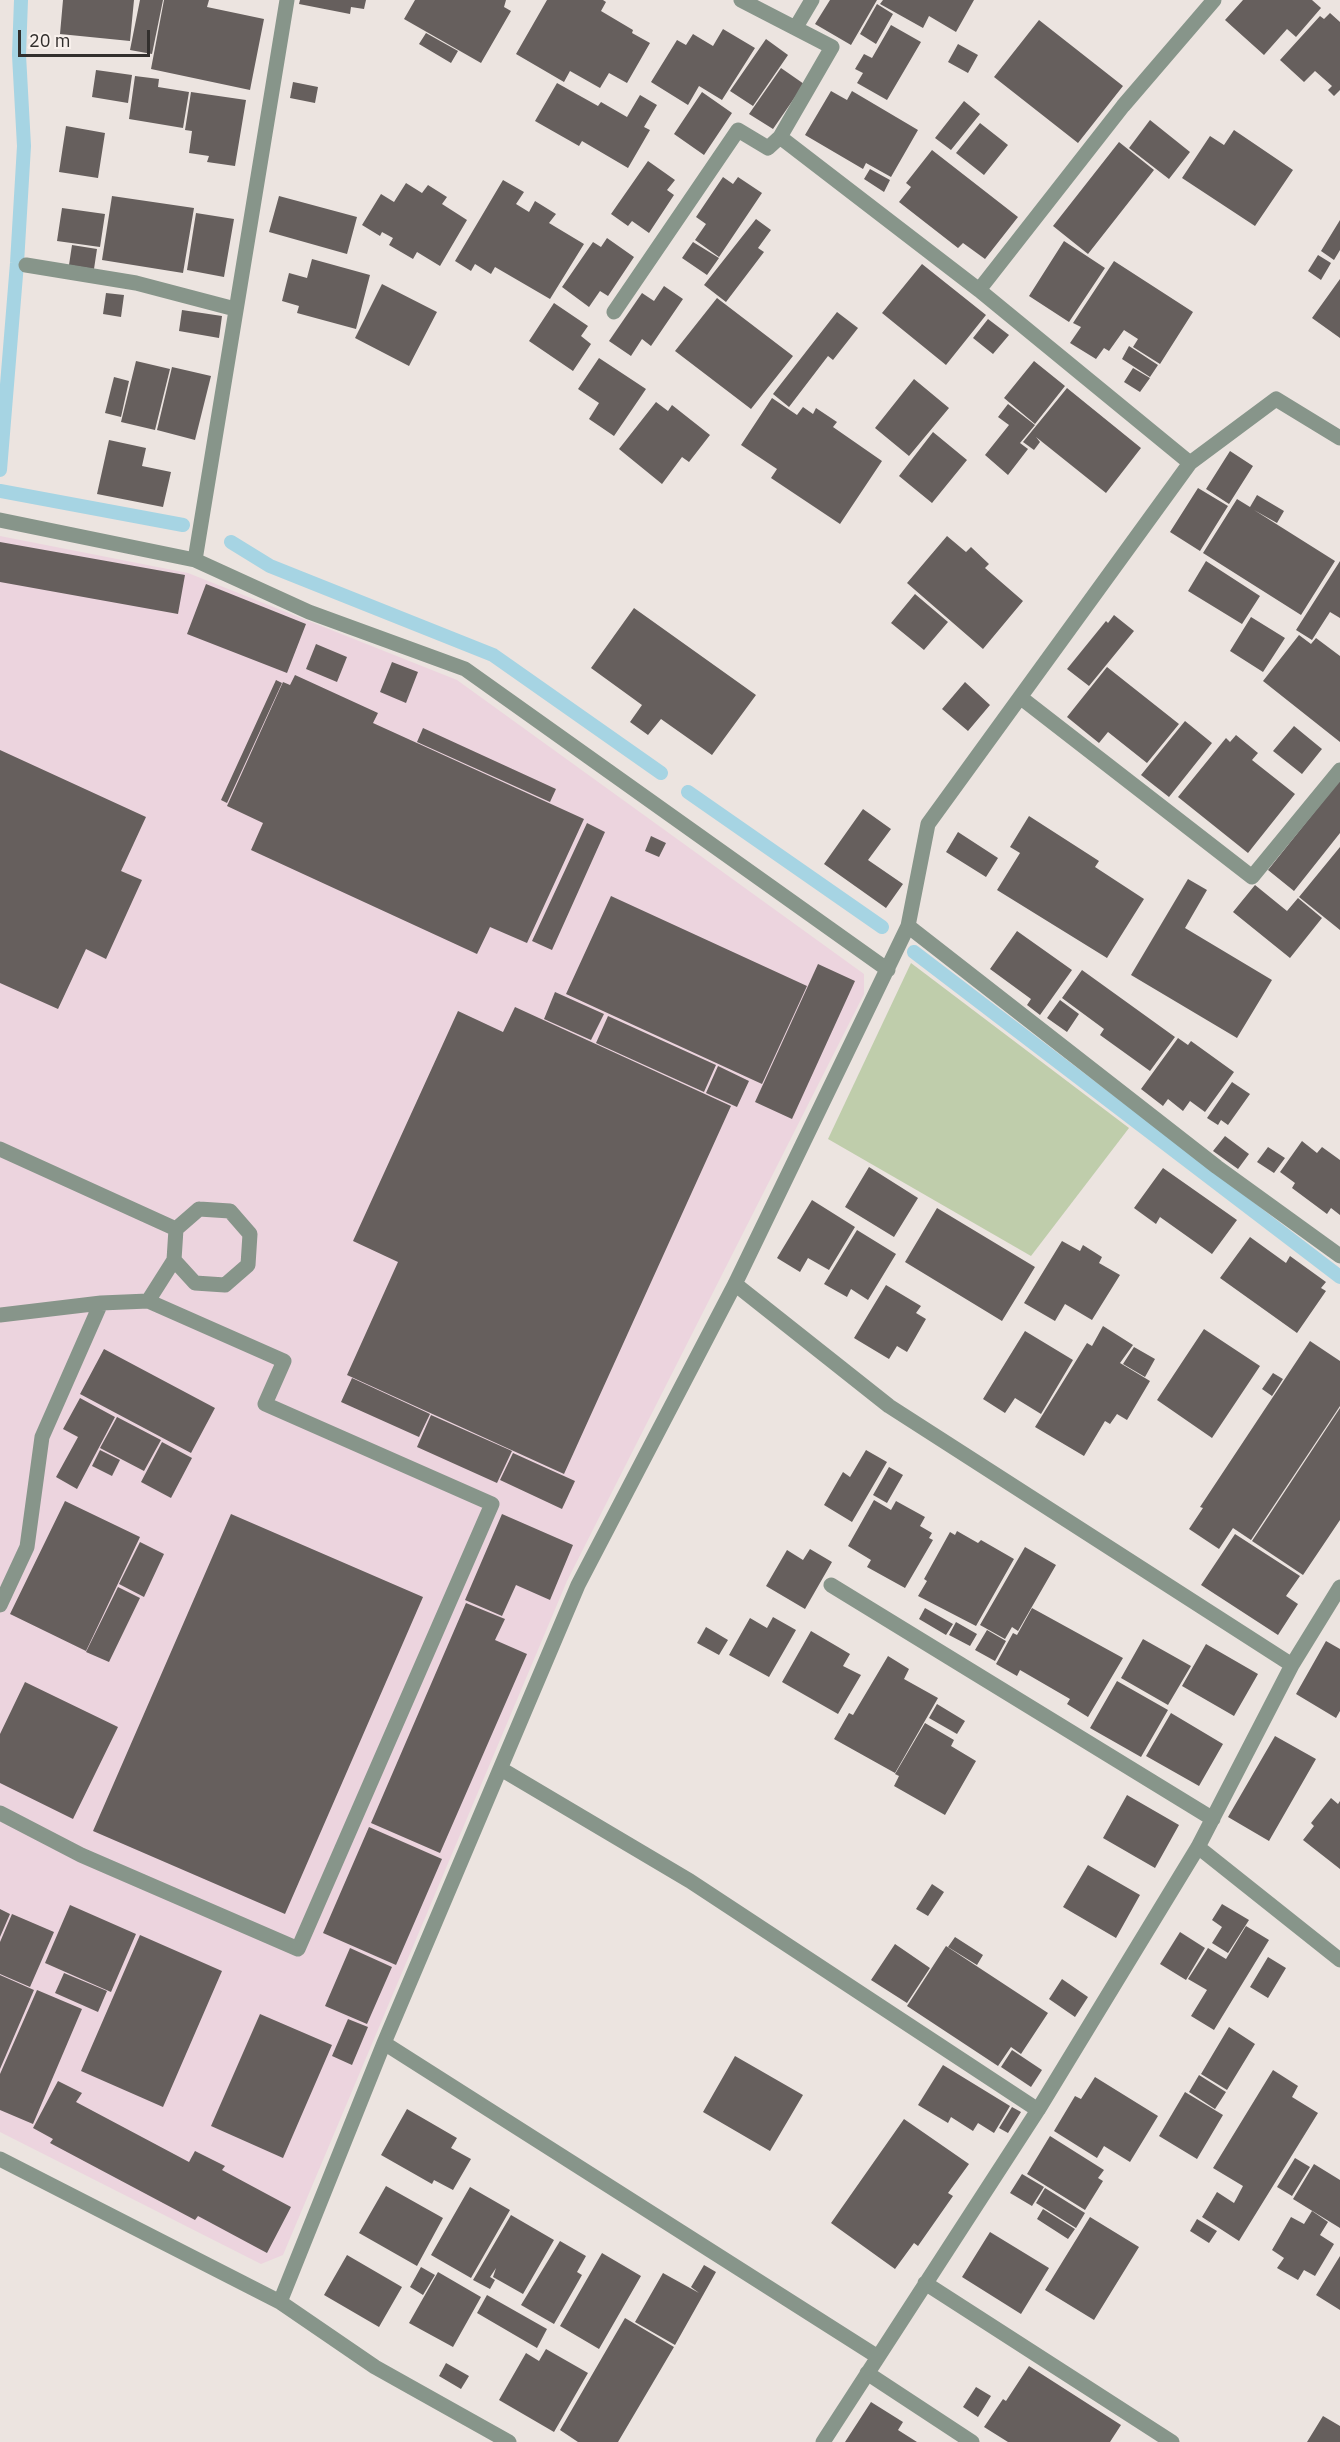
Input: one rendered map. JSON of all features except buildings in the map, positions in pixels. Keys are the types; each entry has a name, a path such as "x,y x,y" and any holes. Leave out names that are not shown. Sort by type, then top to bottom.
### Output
{"street":[{"path":"195,560 287,0"},
{"path":"614,312 738,130 768,148 780,137 832,47 741,0"},
{"path":"796,27 812,0"},
{"path":"979,291 1124,105 1214,0"},
{"path":"780,137 979,291 1190,463"},
{"path":"26,265 136,283 236,309"},
{"path":"280,2302 384,2043 578,1585 735,1284 908,926 928,824 1190,463 1275,399 1340,438"},
{"path":"0,520 195,560 309,612 465,669 888,970"},
{"path":"1020,697 1252,877 1340,770"},
{"path":"908,926 1217,1167 1340,1256"},
{"path":"0,1149 176,1229"},
{"path":"148,1301 174,1260 176,1229 199,1209 230,1211 250,1234 248,1264 225,1285 195,1283 174,1260"},
{"path":"735,1284 888,1406 1292,1665"},
{"path":"0,1315 101,1303 148,1301 284,1361 265,1404 492,1504 298,1949 81,1855 0,1813"},
{"path":"0,1605 27,1547 42,1437 101,1303"},
{"path":"831,1585 1213,1819"},
{"path":"823,2442 1038,2110 1198,1847 1292,1665 1340,1587"},
{"path":"501,1769 690,1881 1038,2110"},
{"path":"1198,1847 1340,1960"},
{"path":"384,2043 878,2357"},
{"path":"0,2159 280,2302 375,2367 509,2442"},
{"path":"925,2283 1172,2442"},
{"path":"867,2373 972,2442"}],"shaded area":[{"path":"0,536 188,573 457,680 864,974 864,994 567,1581 283,2255 261,2264 0,2132"}],"green space":[{"path":"911,963 1129,1128 1031,1256 828,1139"}],"waterway":[{"path":"0,470 24,146 19,55 21,0"},
{"path":"0,491 183,525"},
{"path":"231,542 270,566 493,655 661,773"},
{"path":"688,792 882,927"},
{"path":"914,952 1340,1277"}]}
